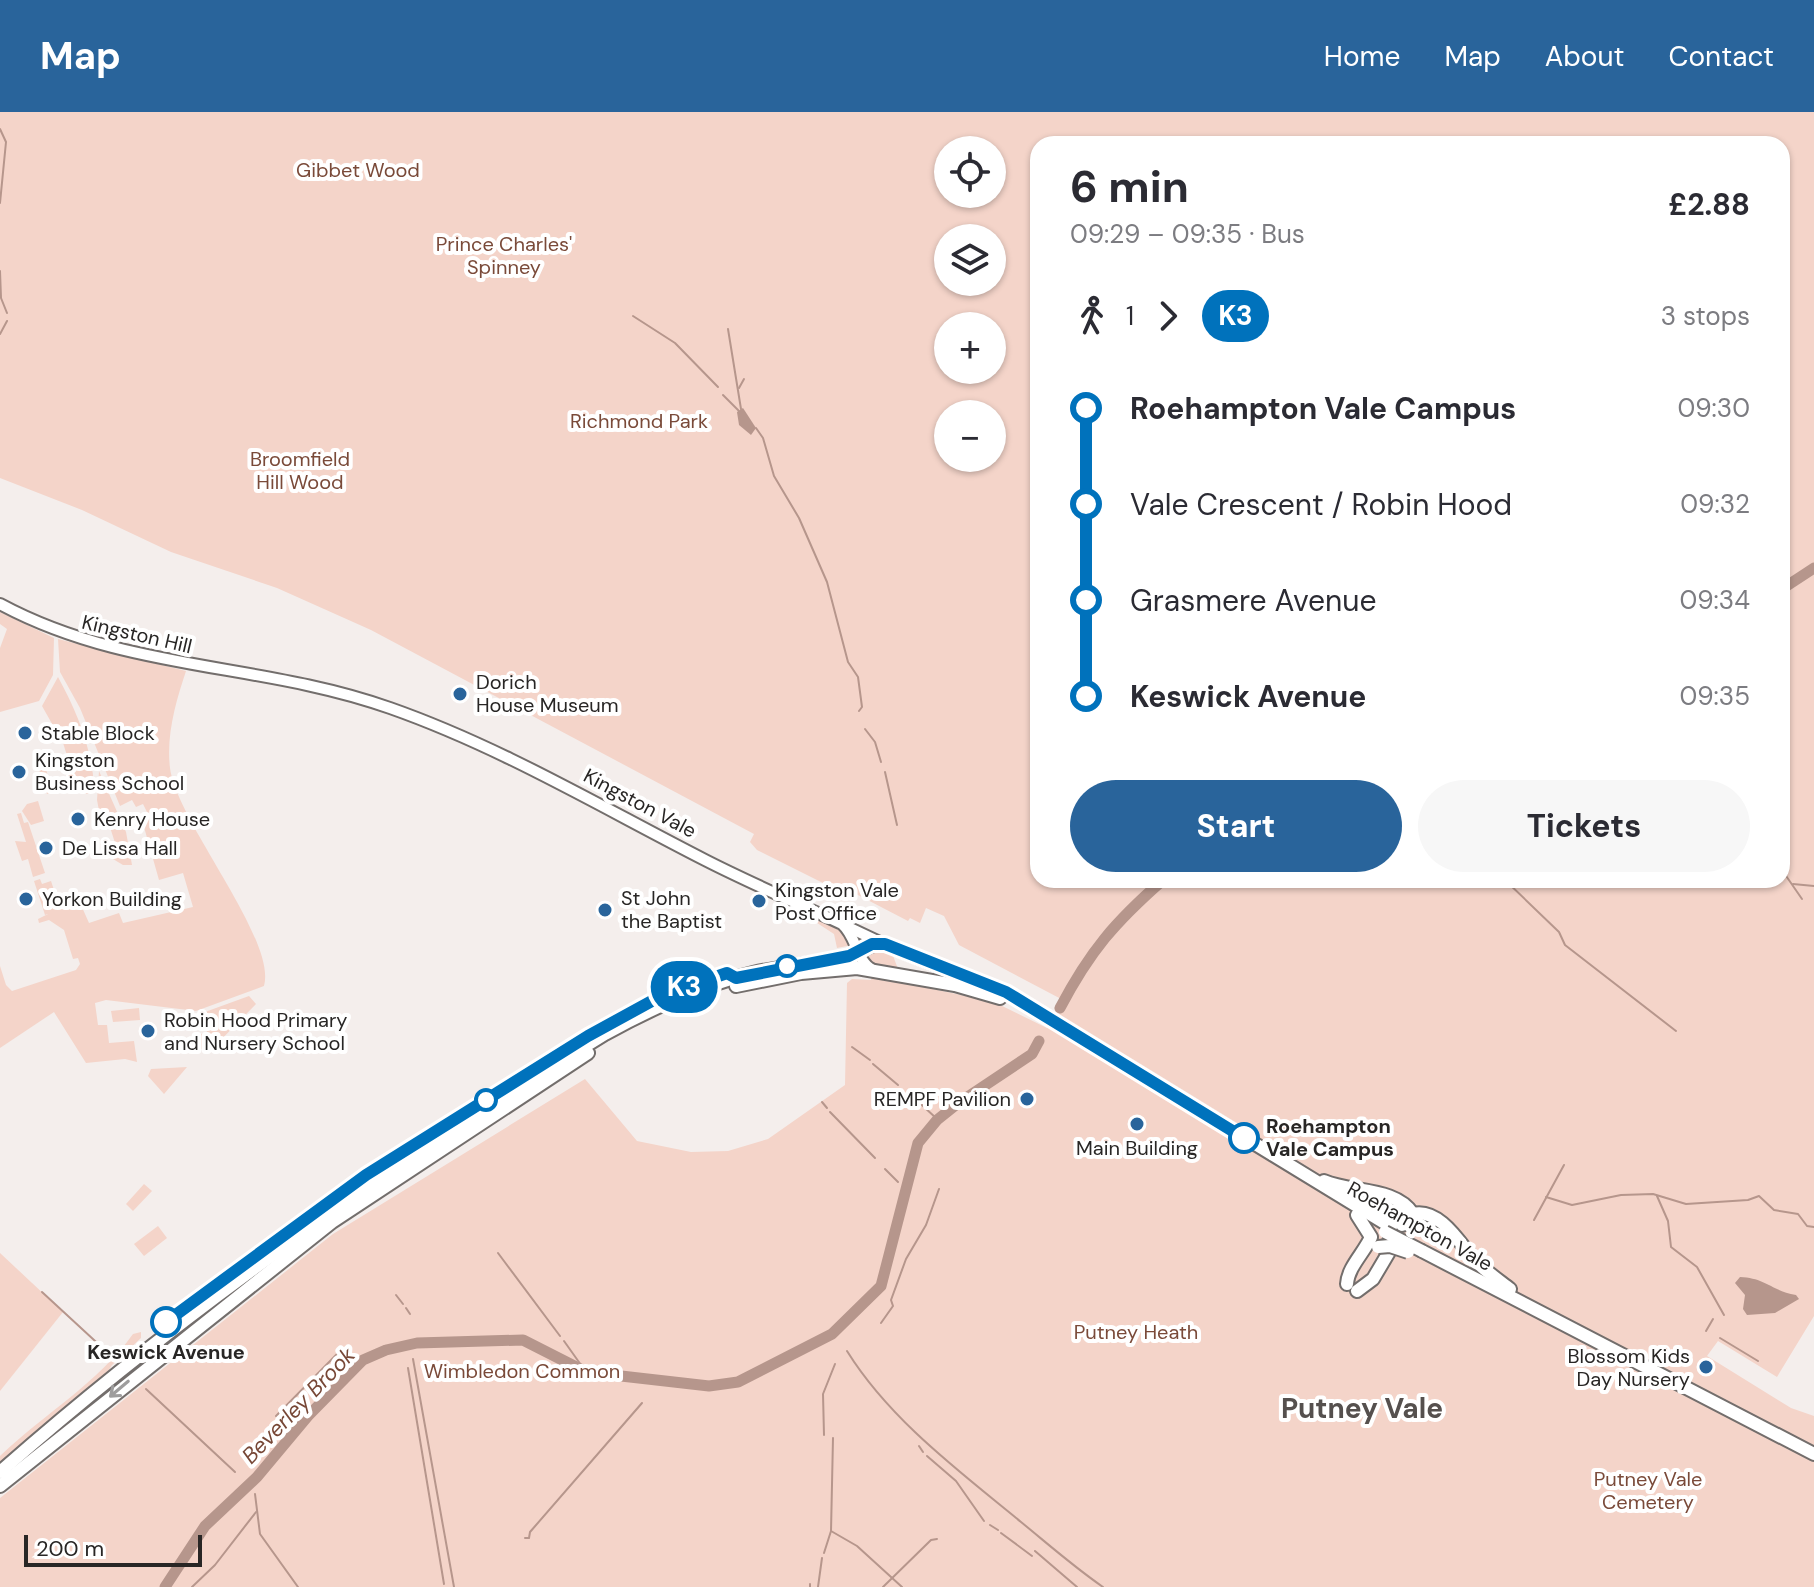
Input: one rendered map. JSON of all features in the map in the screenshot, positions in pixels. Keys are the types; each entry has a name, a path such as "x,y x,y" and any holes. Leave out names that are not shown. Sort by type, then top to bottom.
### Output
{"highway":[{"path":"0,1472 144,1352 305,1231 449,1132 645,1011 700,989 750,974 859,952 872,944 885,944 1011,999"},
{"path":"0,1486 332,1222 582,1056 641,1022 719,991 814,971 873,970 964,986 1011,999"},
{"name":"Roehampton Vale","path":"1011,999 1393,1228 1419,1250 1814,1454"},
{"name":"Roehampton Vale","path":"1011,999 1357,1215 1393,1228"},
{"path":"1271,1155 1336,1186 1399,1199 1413,1214"},
{"path":"1393,1228 1413,1214 1425,1214 1451,1230 1471,1256 1510,1289"},
{"path":"1357,1215 1371,1233 1364,1253 1350,1271 1352,1287 1373,1279 1384,1249"},
{"path":"1364,1253 1390,1246 1419,1250"},
{"name":"Roehampton Vale","path":"1419,1250 1510,1289 1814,1447"}],"main road":[{"name":"Kingston Hill","path":"0,604 80,641 224,672"},
{"name":"Kingston Vale","path":"224,672 346,695 445,729 535,770 710,863 885,944"},
{"path":"842,924 853,937 864,964 873,970"}],"green space":[{"path":"0,112 1814,112 1814,1316 1777,1377 1718,1341 1707,1356 1791,1408 1814,1416 1814,1587 0,1587 0,1498 333,1234 585,1079 637,1141 691,1152 728,1151 768,1139 845,1085 847,983 852,979 871,980 872,976 994,1002 1047,1028 1063,1000 959,945 944,916 926,908 920,923 910,918 908,921 856,894 833,888 757,850 750,842 754,834 371,630 277,588 171,552 82,510 0,478"},
{"path":"0,612 54,638 53,675 39,701 0,712 0,648 7,629 0,624"},
{"path":"58,639 186,671 175,706 170,768 189,818 242,911 264,965 264,986 196,1011 106,1000 95,1003 98,1025 107,1025 109,1043 134,1041 137,1062 125,1059 86,1063 54,1012 0,1048 0,966 6,985 12,991 76,970 80,964 78,958 73,959 64,930 49,920 39,923 38,919 48,914 45,915 34,881 40,879 42,884 51,881 54,890 45,893 49,907 77,896 89,923 119,913 123,923 193,907 183,873 159,880 142,820 149,816 143,804 136,807 132,800 120,806 80,708 60,672"},
{"path":"58,677 86,743 94,785 88,794 79,792 74,778 68,780 63,764 69,762 59,730 55,729 42,706"},
{"path":"41,750 52,792 47,794 33,751"},
{"path":"99,771 126,832 132,865 123,865 113,859 109,849 116,846 109,824 102,826 97,800"},
{"path":"38,801 44,821 31,825 22,811 27,804"},
{"path":"21,813 24,823 28,822 45,873 33,877 28,859 22,861 15,841 26,842 17,814"},
{"path":"812,916 843,929 852,945 837,948 834,934 811,919"},
{"path":"869,951 892,953 898,969 872,964 866,957"},
{"path":"249,996 256,1004 211,1050 198,1049 196,1035 207,1033 205,1012"},
{"path":"139,1008 140,1020 113,1022 111,1011"},
{"path":"187,1067 164,1094 148,1076 151,1069"},
{"path":"144,1184 152,1191 133,1211 126,1204"},
{"path":"158,1226 167,1238 144,1256 134,1244"},
{"path":"0,1253 63,1312 0,1391"},
{"path":"141,1332 141,1338 112,1365 104,1378 0,1465 0,1456 104,1368 133,1334"}],"shaded area":[{"path":"743,408 756,428 751,435 739,425 737,412"},
{"path":"1740,1277 1763,1282 1799,1299 1775,1313 1747,1315 1743,1309 1745,1295 1735,1283"}],"waterway":[{"path":"0,129 6,142 0,203"},
{"path":"0,271 1,298 7,313"},
{"path":"633,316 675,343 718,387"},
{"path":"0,334 7,321"},
{"path":"728,329 741,409"},
{"path":"739,388 744,379"},
{"path":"723,395 739,411"},
{"path":"756,428 763,438 774,476 799,518 827,582 848,662 858,677 862,707 859,711"},
{"name":"Beverley Brook","path":"1790,584 1814,568"},
{"path":"865,729 875,742 881,762"},
{"path":"885,772 897,825"},
{"path":"1790,882 1802,899"},
{"path":"1793,884 1814,886"},
{"name":"Beverley Brook","path":"1060,1008 1105,938 1154,888"},
{"path":"1513,888 1559,932 1565,945 1676,1031"},
{"name":"Beverley Brook","path":"165,1587 205,1526 257,1477 308,1416 363,1360 386,1350 417,1343 523,1340 586,1372 709,1386 738,1382 832,1334 881,1286 918,1143 937,1120 957,1104 1032,1054 1039,1041"},
{"path":"852,1047 870,1060"},
{"path":"873,1064 898,1085"},
{"path":"909,1093 937,1119"},
{"path":"822,1102 827,1108"},
{"path":"830,1112 875,1158"},
{"path":"1534,1220 1564,1165"},
{"path":"885,1169 898,1182"},
{"path":"881,1323 893,1306 891,1300 906,1259 926,1225 939,1189"},
{"path":"1546,1197 1572,1205 1621,1195 1653,1194 1686,1204 1748,1200 1759,1196 1774,1210 1798,1214 1807,1226 1814,1227"},
{"path":"1657,1196 1668,1221 1671,1247 1697,1267 1724,1315"},
{"path":"498,1253 560,1336"},
{"path":"42,1292 107,1352"},
{"path":"396,1295 403,1304"},
{"path":"406,1308 410,1314"},
{"path":"1706,1331 1713,1319"},
{"path":"1720,1338 1758,1361"},
{"path":"564,1341 586,1372"},
{"path":"847,1351 884,1400 927,1443 1103,1587"},
{"path":"276,1416 337,1354"},
{"path":"413,1359 454,1587"},
{"path":"824,1435 823,1394 835,1364"},
{"path":"408,1368 444,1584"},
{"path":"146,1389 235,1472"},
{"path":"525,1538 529,1538 530,1532 642,1403"},
{"path":"824,1553 831,1531 833,1438"},
{"path":"919,1446 923,1452"},
{"path":"927,1456 956,1481 984,1521"},
{"path":"255,1494 260,1534 298,1587"},
{"path":"192,1587 215,1565 256,1512"},
{"path":"990,1525 998,1530"},
{"path":"831,1531 857,1546 902,1587"},
{"path":"1001,1533 1032,1556"},
{"path":"883,1587 931,1540 937,1539"},
{"path":"1035,1551 1077,1587"},
{"path":"818,1587 822,1558"}],"bus line":[{"name":"K3","path":"166,1322 366,1175 639,1006 727,973 736,978 785,966 845,957 869,945 885,944 1006,992 1244,1138"}],"place":[{"name":"Dorich House Museum","path":"460,694"},
{"name":"Stable Block","path":"25,733"},
{"name":"Kingston Business School","path":"19,772"},
{"name":"Kenry House","path":"78,819"},
{"name":"De Lissa Hall","path":"46,848"},
{"name":"Yorkon Building","path":"26,899"},
{"name":"Kingston Vale Post Office","path":"759,901"},
{"name":"St John the Baptist","path":"605,910"},
{"name":"Robin Hood Primary and Nursery School","path":"148,1031"},
{"name":"REMPF Pavilion","path":"1027,1099"},
{"name":"Main Building","path":"1137,1124"},
{"name":"Roehampton Vale Campus","path":"1244,1138"},
{"name":"Keswick Avenue","path":"166,1322"},
{"name":"Blossom Kids Day Nursery","path":"1706,1367"}],"district":[{"name":"Putney Vale","path":"1362,1408"}],"park label":[{"name":"Gibbet Wood","path":"358,170"},
{"name":"Prince Charles' Spinney","path":"504,256"},
{"name":"Richmond Park","path":"639,421"},
{"name":"Broomfield Hill Wood","path":"300,470"},
{"name":"Putney Heath","path":"1136,1332"},
{"name":"Wimbledon Common","path":"522,1371"},
{"name":"Putney Vale Cemetery","path":"1648,1490"}]}
